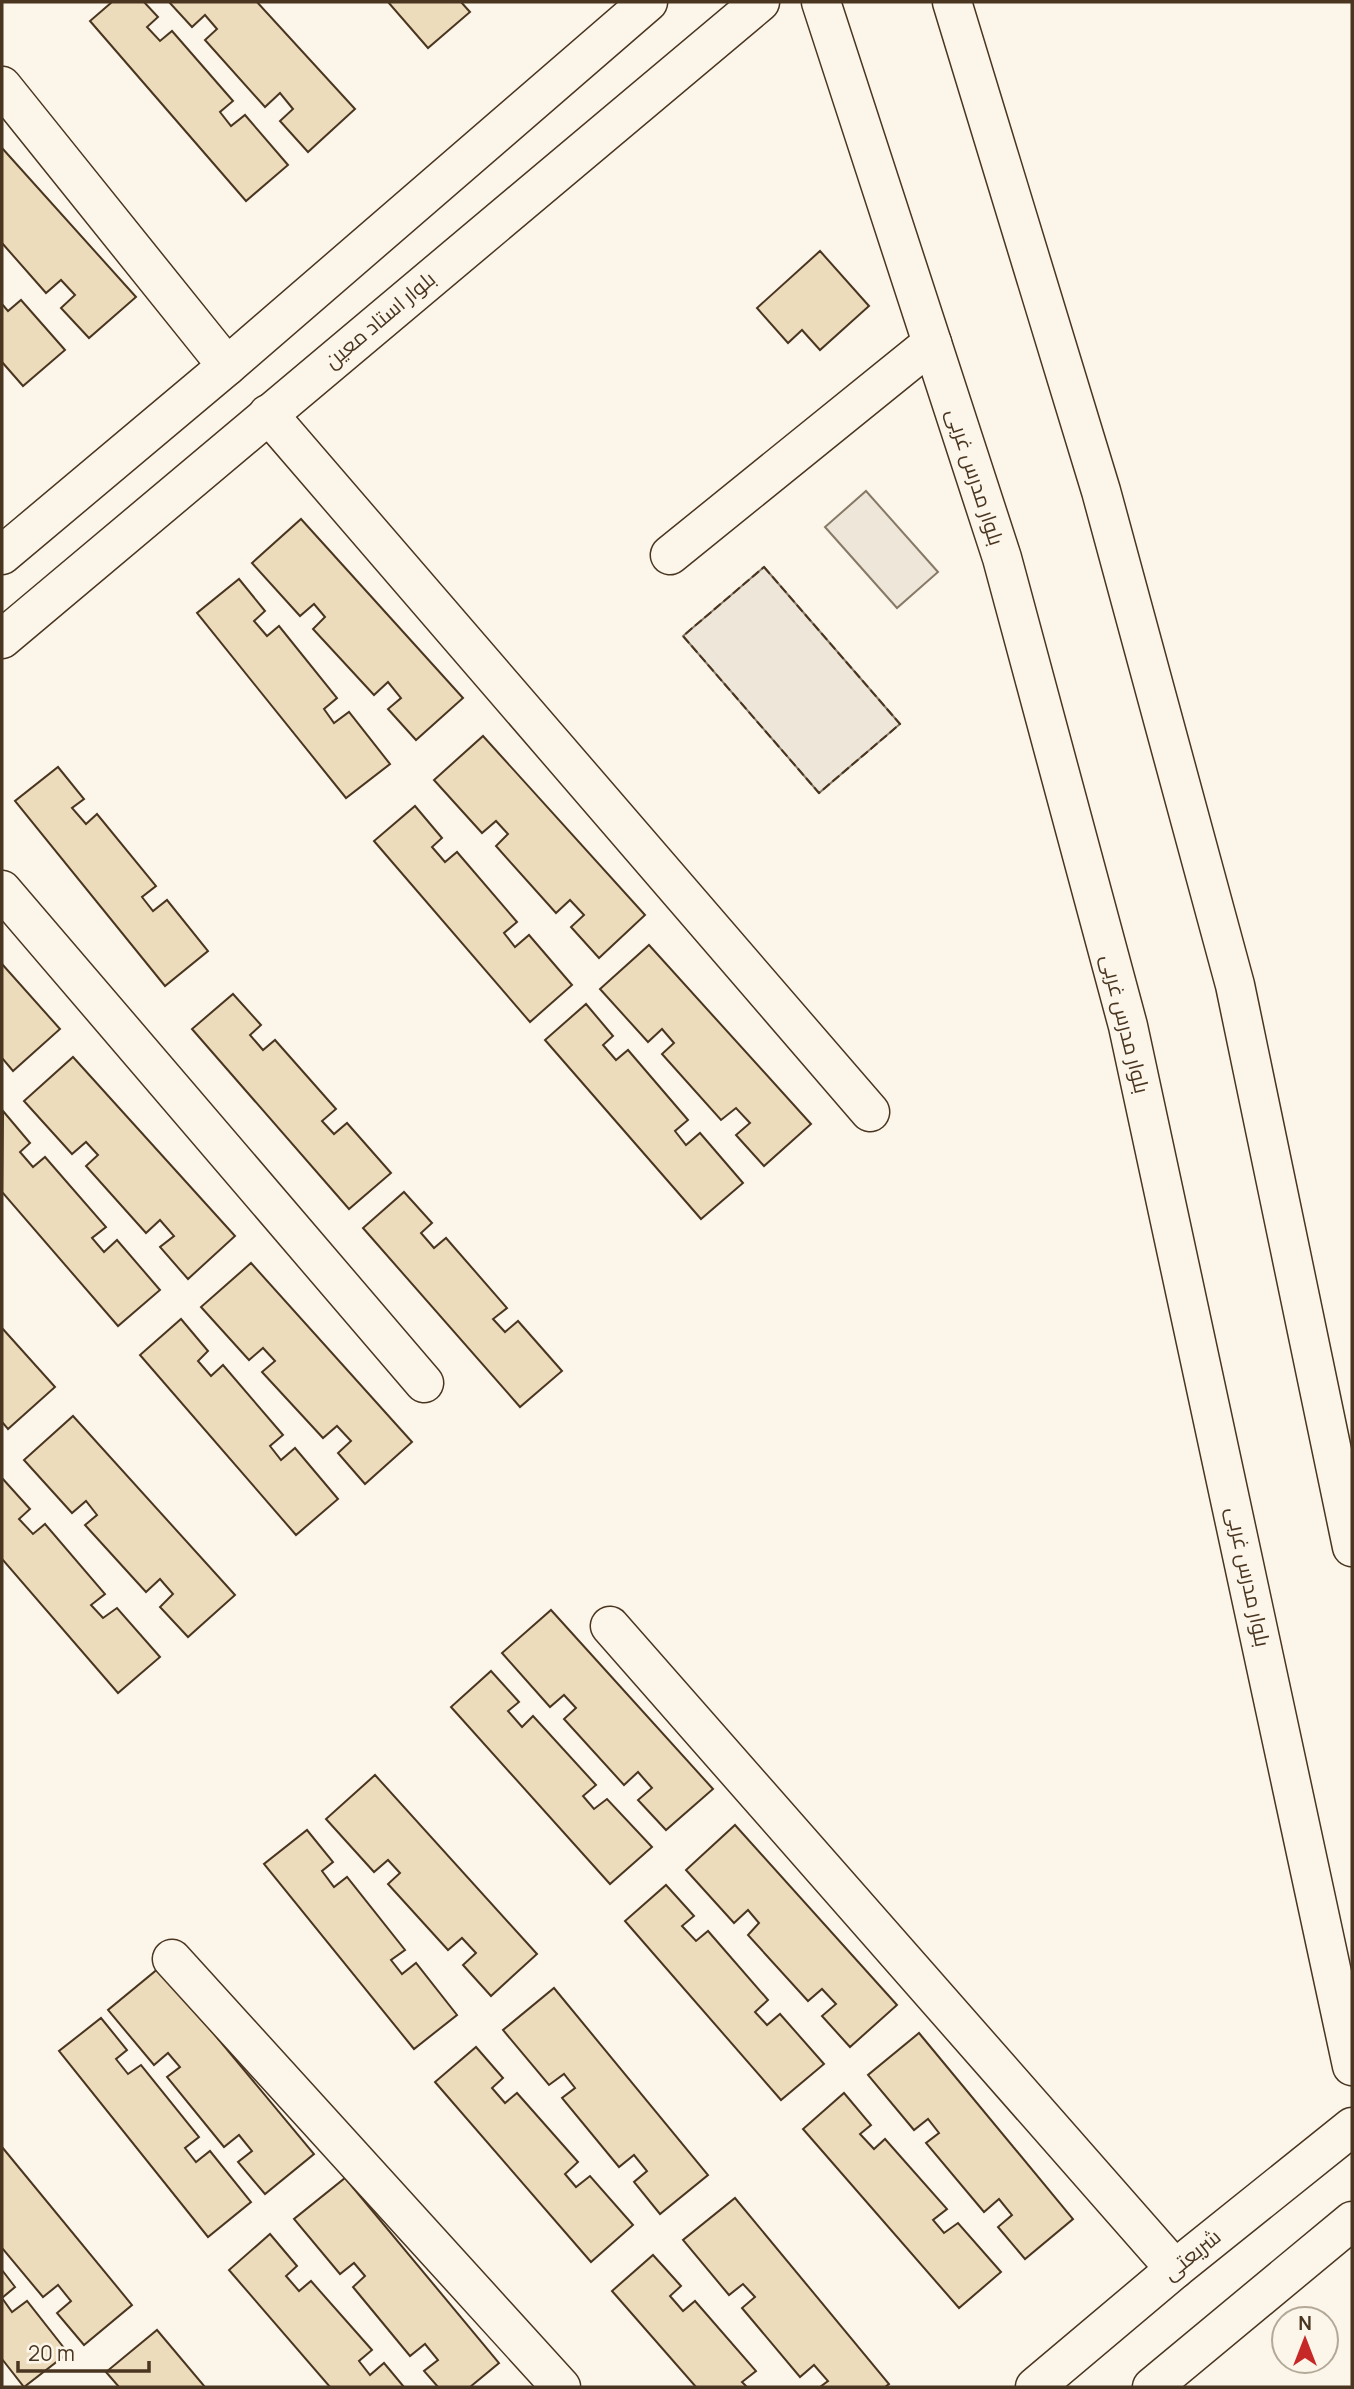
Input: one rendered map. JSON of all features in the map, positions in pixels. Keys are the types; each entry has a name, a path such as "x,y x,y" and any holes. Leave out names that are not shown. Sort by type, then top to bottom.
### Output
{"street":[{"name":"بلوار استاد معین","path":"2,639 760,2"},
{"name":"بلوار مدرس غربی","path":"821,2 1002,558 1128,1026 1352,2066"},
{"path":"952,2 1101,491 1235,985 1352,1547"},
{"path":"2,555 228,366 630,7"},
{"path":"2,86 228,366"},
{"path":"670,555 932,343"},
{"path":"268,414 870,1112"},
{"path":"2,890 424,1383"},
{"path":"610,1626 1175,2269"},
{"path":"172,1959 561,2387"},
{"name":"شریعتی","path":"1035,2387 1175,2269 1352,2127"},
{"path":"1152,2387 1352,2221"}],"shaded area":[{"path":"866,491 938,572 897,608 825,527"},
{"path":"764,567 900,724 819,793 683,636"}],"building":[{"path":"112,2 144,2 158,17 147,27 160,41 172,31 233,101 220,112 231,126 245,115 288,165 246,201 90,21"},
{"path":"169,2 257,2 355,109 308,152 280,121 293,109 280,93 265,107 205,40 217,29 205,15 192,27"},
{"path":"388,2 461,2 470,12 428,48"},
{"path":"2,148 136,297 89,338 61,308 75,295 61,280 46,293 2,243"},
{"path":"820,251 869,306 820,350 802,330 788,343 757,308"},
{"path":"21,300 65,350 23,386 2,362 2,304 8,311"},
{"path":"301,519 463,698 416,740 388,709 401,698 388,682 374,695 313,629 325,617 314,604 300,616 252,563"},
{"path":"239,579 265,611 254,621 267,636 279,626 337,698 324,709 334,723 349,712 390,764 346,798 197,613"},
{"path":"483,736 645,915 599,958 571,927 584,915 570,900 556,913 496,846 508,834 496,821 482,833 434,780"},
{"path":"58,767 84,799 72,808 86,824 97,814 156,886 142,897 153,911 167,900 208,951 165,986 15,801"},
{"path":"415,806 442,838 432,847 445,862 457,852 517,922 504,933 515,947 529,935 572,985 530,1022 374,841"},
{"path":"649,945 811,1124 764,1166 736,1135 750,1123 736,1108 721,1120 662,1054 674,1043 662,1029 648,1042 600,989"},
{"path":"2,964 60,1029 13,1071 2,1058"},
{"path":"233,994 261,1025 250,1035 263,1050 275,1040 336,1109 322,1121 334,1134 347,1123 391,1173 349,1209 192,1029"},
{"path":"586,1004 613,1036 603,1045 616,1060 628,1050 688,1120 675,1131 686,1145 700,1133 743,1183 701,1219 545,1040"},
{"path":"73,1057 235,1236 188,1279 160,1247 174,1236 160,1220 146,1233 86,1166 98,1155 86,1142 72,1154 24,1101"},
{"path":"3,1111 30,1143 20,1152 33,1167 45,1157 106,1227 92,1238 104,1252 117,1240 160,1290 118,1326 2,1192"},
{"path":"404,1192 432,1223 421,1233 434,1248 446,1238 507,1308 493,1319 505,1332 518,1321 562,1371 520,1407 363,1228"},
{"path":"251,1263 412,1442 365,1484 338,1453 351,1441 337,1426 323,1438 262,1372 275,1361 263,1348 249,1360 201,1307"},
{"path":"181,1319 208,1351 198,1361 211,1376 223,1365 283,1435 270,1446 281,1460 295,1448 338,1499 296,1535 140,1355"},
{"path":"2,1328 55,1387 8,1429 2,1422"},
{"path":"73,1416 235,1595 188,1637 160,1607 173,1594 160,1579 146,1592 85,1525 97,1515 86,1501 72,1513 24,1460"},
{"path":"2,1478 30,1509 19,1519 33,1534 45,1524 105,1594 91,1605 103,1618 117,1608 160,1657 118,1693 2,1559"},
{"path":"551,1610 713,1789 666,1830 638,1800 652,1788 638,1772 624,1785 564,1719 576,1708 564,1695 550,1707 502,1653"},
{"path":"491,1671 519,1702 508,1711 522,1727 533,1716 596,1785 583,1796 594,1809 607,1799 652,1847 610,1884 451,1707"},
{"path":"375,1775 537,1954 491,1996 463,1965 476,1953 462,1938 448,1950 388,1884 400,1873 388,1860 374,1872 326,1819"},
{"path":"735,1825 897,2005 850,2047 822,2016 836,2004 822,1989 808,2001 748,1935 759,1923 748,1910 734,1923 686,1870"},
{"path":"307,1830 333,1862 322,1871 334,1887 347,1877 405,1950 391,1960 402,1974 416,1963 457,2015 414,2049 264,1864"},
{"path":"666,1885 694,1916 682,1926 696,1941 708,1931 768,2000 755,2012 767,2025 780,2014 824,2064 781,2100 625,1921"},
{"path":"159,1968 314,2154 265,2194 238,2162 252,2151 239,2135 224,2147 167,2077 180,2067 168,2053 154,2065 108,2010"},
{"path":"554,1988 708,2175 660,2214 634,2182 647,2171 634,2155 619,2167 562,2098 575,2088 564,2074 549,2085 503,2030"},
{"path":"101,2018 127,2050 116,2059 128,2074 141,2065 199,2137 185,2148 196,2162 210,2151 251,2202 208,2237 59,2051"},
{"path":"919,2033 1073,2219 1025,2259 998,2227 1012,2215 999,2199 984,2212 926,2143 939,2133 928,2119 914,2130 868,2075"},
{"path":"476,2047 503,2078 492,2088 505,2103 517,2093 578,2162 565,2174 576,2187 590,2176 633,2225 591,2262 435,2082"},
{"path":"844,2093 871,2125 860,2134 874,2149 885,2139 947,2209 933,2220 944,2233 958,2223 1001,2272 959,2308 803,2129"},
{"path":"2,2147 132,2305 84,2345 57,2313 71,2301 58,2285 43,2297 2,2248"},
{"path":"345,2178 499,2363 470,2387 438,2387 424,2371 438,2360 425,2344 410,2356 353,2287 365,2276 354,2263 340,2274 294,2219"},
{"path":"735,2198 889,2384 885,2387 820,2387 828,2381 814,2365 800,2377 742,2308 755,2297 743,2284 729,2295 683,2240"},
{"path":"270,2234 297,2266 286,2276 299,2291 311,2281 372,2350 359,2361 370,2375 384,2363 404,2387 330,2387 229,2270"},
{"path":"653,2255 681,2286 670,2296 683,2311 695,2301 756,2371 742,2382 747,2387 696,2387 612,2291"},
{"path":"2,2270 15,2287 2,2298"},
{"path":"2,2298 12,2312 27,2301 68,2353 24,2387 2,2359"},
{"path":"157,2330 205,2387 119,2387 106,2372"}],"fence":[{"path":"764,567 900,724 819,793 683,636 764,567"}]}
